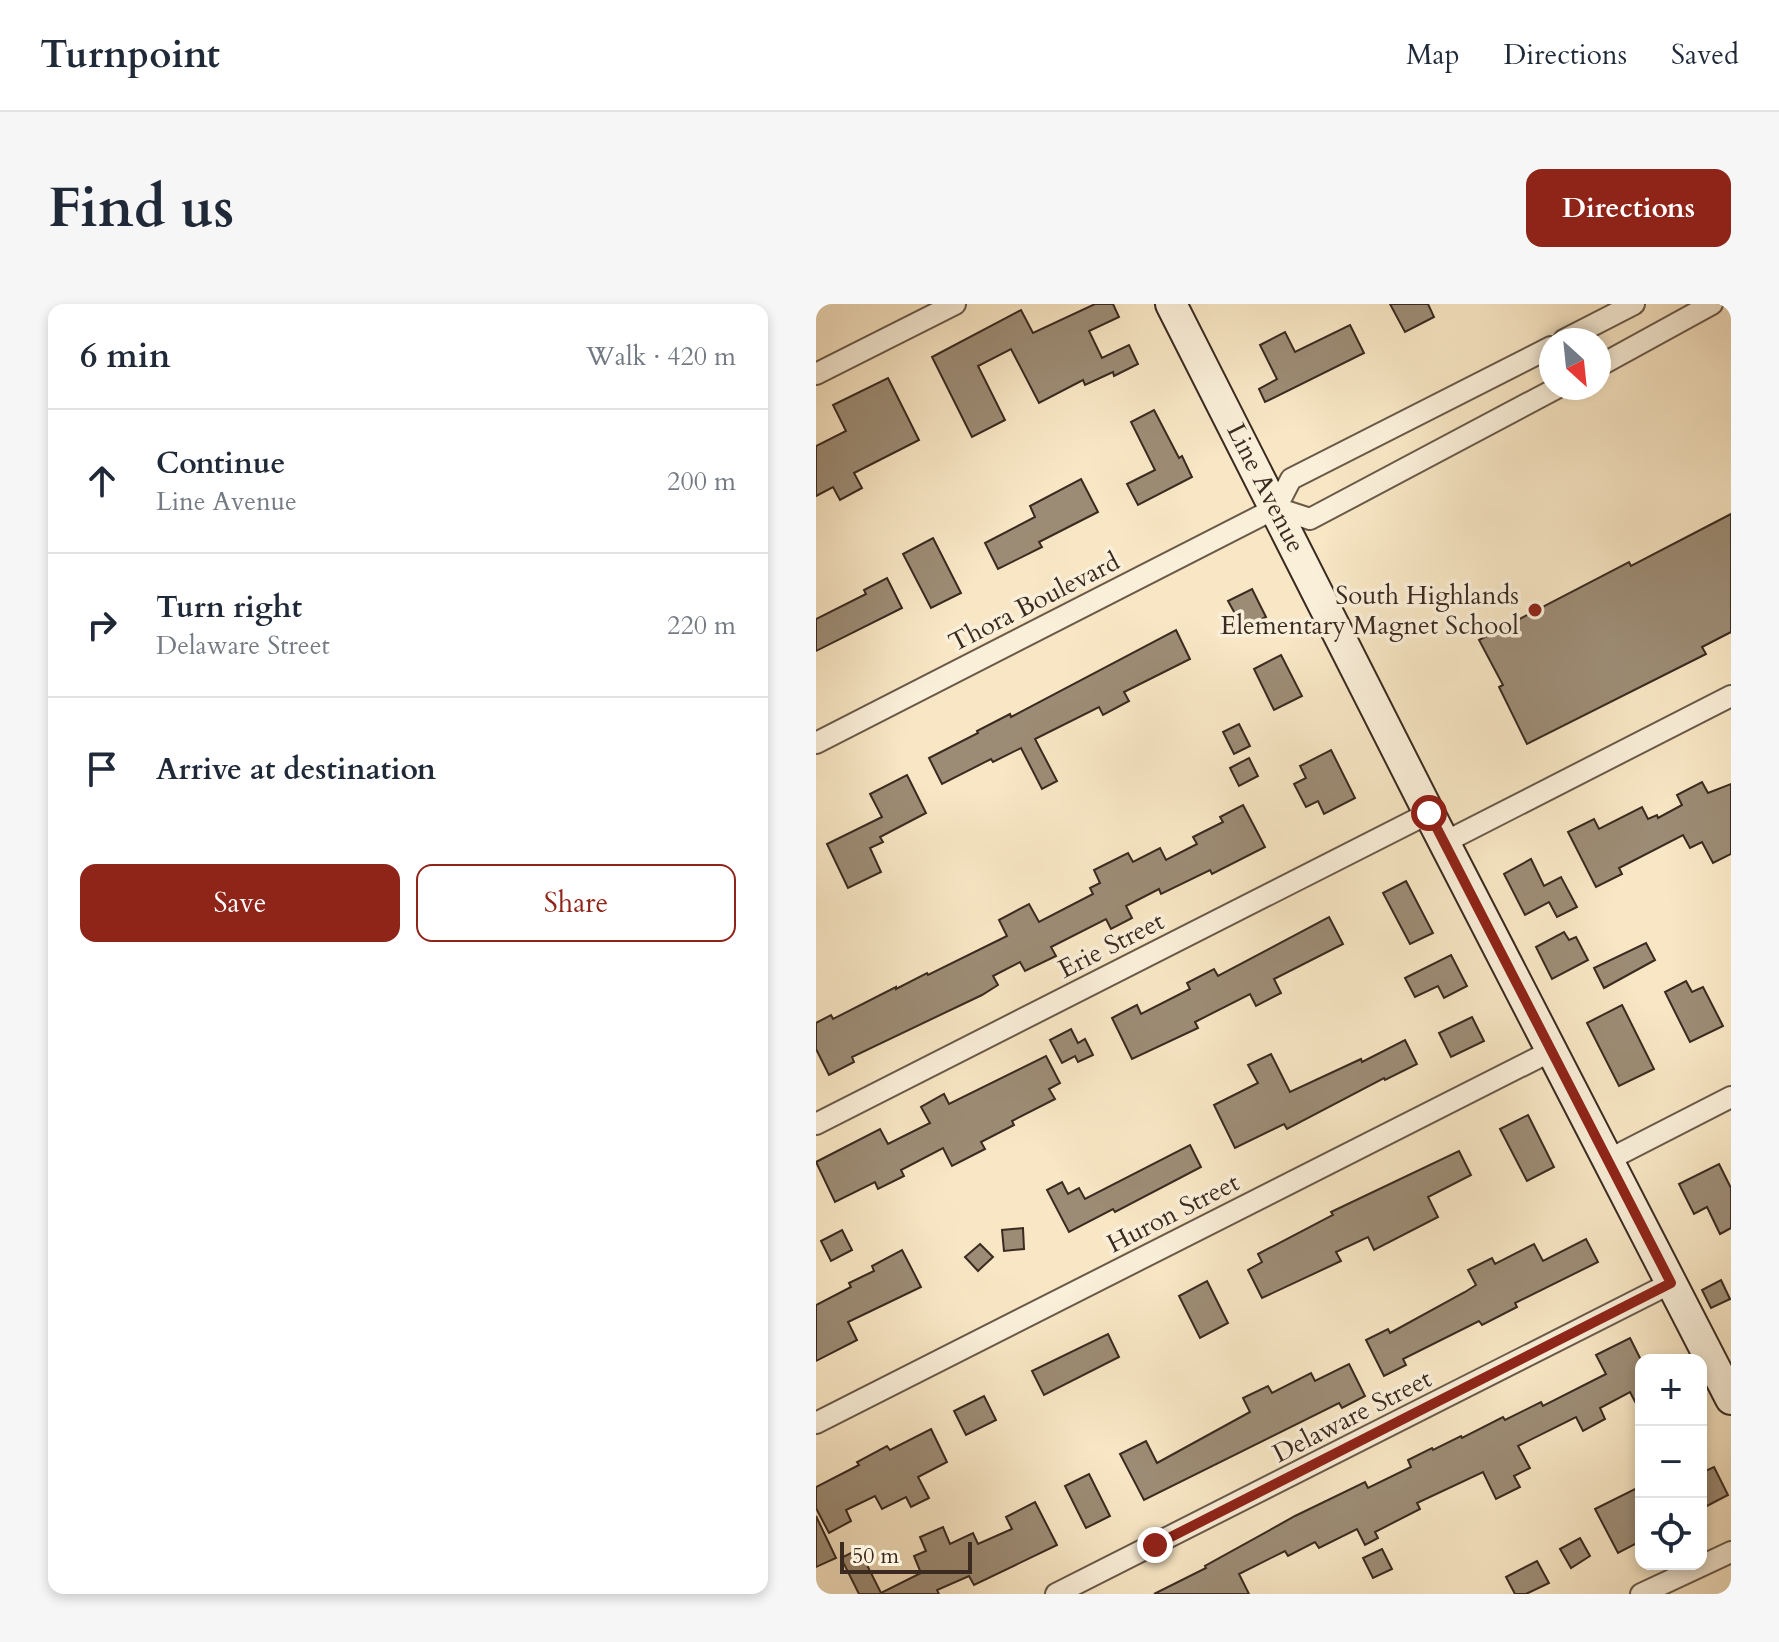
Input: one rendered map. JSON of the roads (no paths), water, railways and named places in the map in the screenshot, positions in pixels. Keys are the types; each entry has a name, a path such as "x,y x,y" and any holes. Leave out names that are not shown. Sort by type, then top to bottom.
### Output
{"main road":[{"name":"Line Avenue","path":"1171,304 1731,1399"}],"street":[{"path":"816,374 955,304"},
{"path":"1587,328 1634,304"},
{"path":"1611,359 1712,304"},
{"name":"Thora Boulevard","path":"816,743 1276,508 1291,479 1539,353"},
{"path":"1276,508 1310,519 1539,398"},
{"path":"1445,842 1731,696"},
{"name":"Erie Street","path":"816,1124 1429,813"},
{"name":"Huron Street","path":"816,1423 1553,1050"},
{"path":"1608,1160 1731,1097"},
{"name":"Delaware Street","path":"1056,1594 1671,1283"},
{"path":"1641,1594 1731,1552"}],"place":[{"name":"South Highlands Elementary Magnet School","path":"1535,610"}]}
